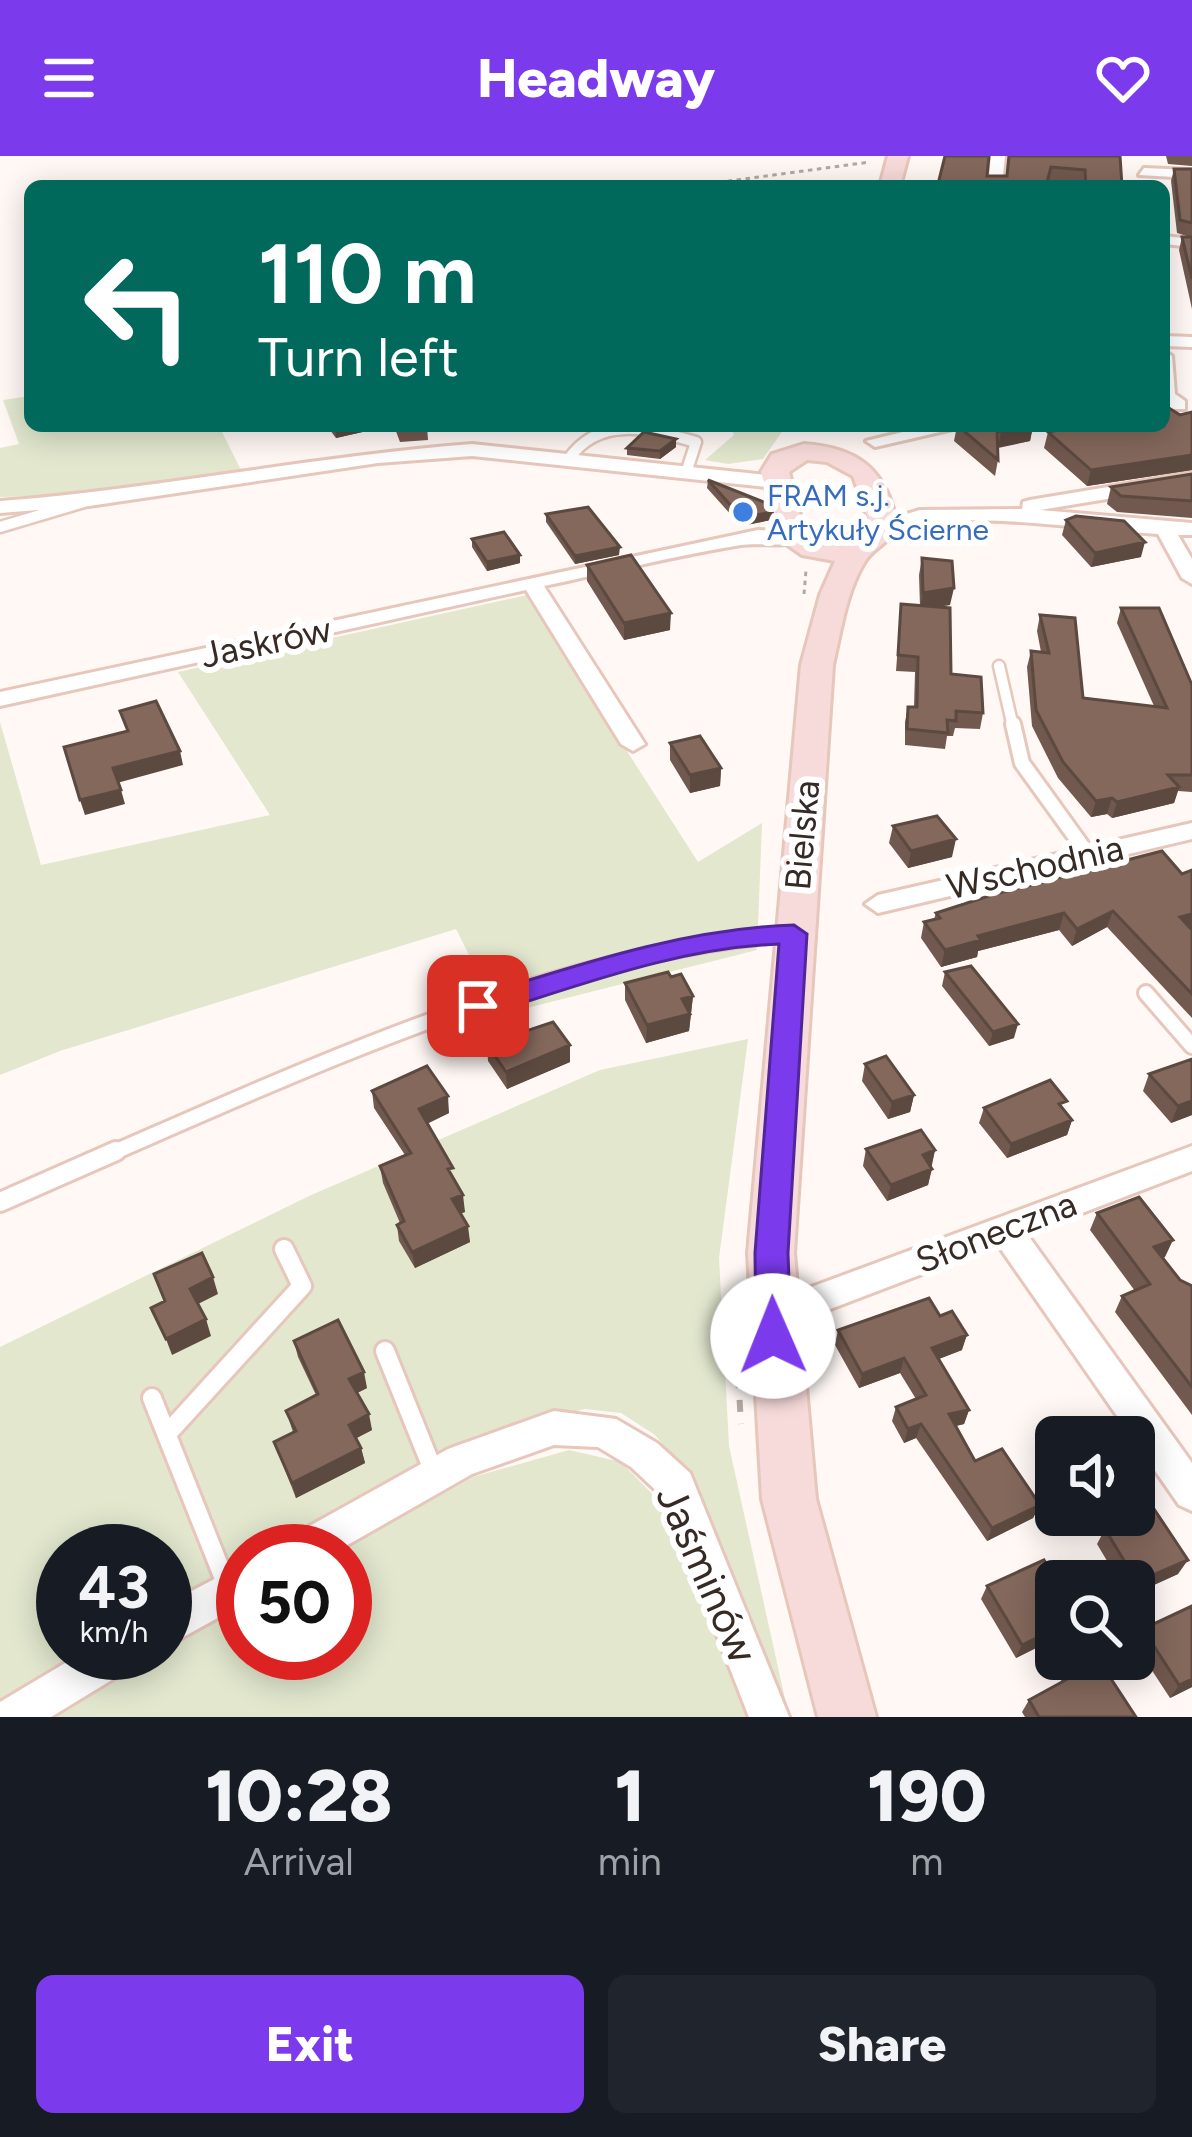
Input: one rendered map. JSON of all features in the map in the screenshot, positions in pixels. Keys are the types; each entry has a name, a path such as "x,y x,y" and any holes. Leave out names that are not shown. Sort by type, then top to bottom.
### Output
{"main road":[{"path":"797,432 780,468 787,504 798,537 835,595"},
{"path":"798,537 854,551 879,535 878,513 866,474 820,442 819,432"},
{"path":"780,468 844,459"},
{"name":"Bielska","path":"847,1717 789,1499 776,1380 771,1253 817,665 835,595 854,551"}],"street":[{"path":"1144,171 1192,174"},
{"path":"844,459 868,454 877,434"},
{"path":"0,507 89,500 424,452 472,450 686,473 780,468"},
{"path":"1004,513 1192,479"},
{"path":"878,513 1004,513 1192,529"},
{"path":"1165,529 1192,578"},
{"name":"Jaskrów","path":"0,699 758,536 798,537"},
{"path":"532,584 633,744"},
{"name":"Wschodnia","path":"878,904 1192,830"},
{"name":"Słoneczna","path":"800,1306 1192,1158"},
{"path":"1004,1228 1192,1493"},
{"name":"Jaśminów","path":"349,1524 435,1475 554,1428 603,1431 644,1455 676,1485 770,1717"},
{"path":"13,1717 74,1680"}],"lane":[{"path":"568,460 576,443 602,432"},
{"path":"658,432 696,442 686,473"},
{"path":"0,527 89,500"},
{"path":"999,666 1022,763 1087,853"},
{"path":"0,1202 304,1070 443,1018 642,956 747,936 794,934"},
{"path":"1146,993 1192,1046"},
{"path":"166,1434 302,1286 284,1249"},
{"path":"385,1351 435,1475"},
{"path":"152,1399 216,1543"}],"path":[{"path":"738,180 897,159"}],"green space":[{"path":"24,397 24,432 222,432 242,472 79,495 0,497 0,448 19,444 3,400"},
{"path":"782,432 763,459 728,464 705,460 734,435"},
{"path":"527,595 698,862 762,823 757,950 499,1015 456,929 60,1051 0,1075 0,722 41,865 270,815 178,672"},
{"path":"748,1039 719,1258 729,1446 789,1717 686,1472 655,1435 621,1413 585,1409 496,1429 321,1524 216,1524 216,1581 192,1594 192,1524 36,1524 38,1680 0,1702 0,1347 309,1196 600,1070"},
{"path":"569,1450 621,1462 666,1508 753,1717 55,1717 108,1680 192,1680 192,1633 216,1620 216,1680 372,1680 372,1533 473,1477"}],"building":[{"path":"945,156 989,156 987,176 1007,176 1009,156 1120,156 1122,180 1086,180 1085,170 1051,167 1048,180 939,180"},
{"path":"1174,169 1192,169 1192,223 1180,220"},
{"path":"1182,237 1192,237 1192,279"},
{"path":"1170,409 1180,415 1192,412 1192,455 1091,470 1048,432 1170,432"},
{"path":"644,432 676,439 660,451 627,448"},
{"path":"965,432 997,432 998,460"},
{"path":"1192,474 1192,501 1121,496 1111,487"},
{"path":"708,480 769,504 772,512 742,518"},
{"path":"588,507 620,547 575,556 546,514"},
{"path":"1076,516 1124,521 1145,542 1095,553 1066,520"},
{"path":"504,532 520,555 487,562 472,539"},
{"path":"631,555 671,613 624,623 587,565"},
{"path":"922,558 952,561 954,588 923,593"},
{"path":"901,604 950,608 951,674 981,677 983,713 956,711 956,721 947,720 948,733 907,729 908,707 917,707 918,657 898,655"},
{"path":"1121,608 1159,608 1192,685 1192,775 1168,775 1179,787 1117,802 1112,798 1096,801 1063,762 1036,710 1031,651 1049,653 1040,615 1075,618 1083,698 1167,708"},
{"path":"156,701 180,751 113,768 121,790 80,800 64,747 128,731 120,711"},
{"path":"700,736 721,768 690,775 670,743"},
{"path":"937,816 956,839 911,851 893,826"},
{"path":"1162,851 1182,874 1192,870 1192,914 1180,917 1192,930 1192,994 1113,911 1077,929 1064,913 945,950 924,922 940,918 936,913 995,894"},
{"path":"971,966 1018,1024 993,1032 945,972"},
{"path":"668,972 671,977 681,974 693,996 682,999 690,1014 647,1025 625,983"},
{"path":"553,1022 570,1045 506,1072 487,1044"},
{"path":"886,1056 914,1095 892,1102 865,1064"},
{"path":"1192,1059 1192,1101 1178,1106 1149,1074"},
{"path":"427,1066 448,1096 419,1109 453,1168 448,1169 463,1195 452,1199 468,1226 412,1252 397,1225 404,1221 380,1166 411,1153 372,1091"},
{"path":"1050,1080 1067,1101 1059,1104 1072,1120 1011,1144 984,1108"},
{"path":"921,1130 935,1150 923,1155 932,1169 891,1185 866,1149"},
{"path":"1139,1197 1173,1240 1154,1247 1180,1280 1192,1286 1192,1387 1122,1296 1150,1284 1097,1213"},
{"path":"202,1253 213,1277 190,1289 206,1319 166,1339 151,1308 165,1301 154,1274"},
{"path":"929,1298 940,1316 952,1311 967,1335 932,1348 969,1410 949,1414 975,1461 1002,1449 1035,1498 1035,1507 992,1528 921,1424 908,1429 896,1407 926,1395 904,1358 862,1374 838,1330"},
{"path":"338,1320 364,1372 349,1379 369,1414 349,1425 361,1448 292,1483 274,1442 296,1431 286,1411 318,1394 294,1341"},
{"path":"1155,1510 1188,1560 1155,1574 1155,1560 1124,1560 1109,1536 1155,1536"},
{"path":"1035,1564 1035,1639 1022,1645 987,1586"},
{"path":"1192,1606 1192,1679 1179,1685 1155,1648 1155,1623"},
{"path":"1066,1680 1112,1680 1136,1717 1039,1717 1029,1700"}],"place":[{"name":"FRAM s.j. Artykuły Ścierne","path":"743,512"}],"route":[{"path":"478,1006 642,956 747,936 794,934 771,1253 773,1336"}]}
